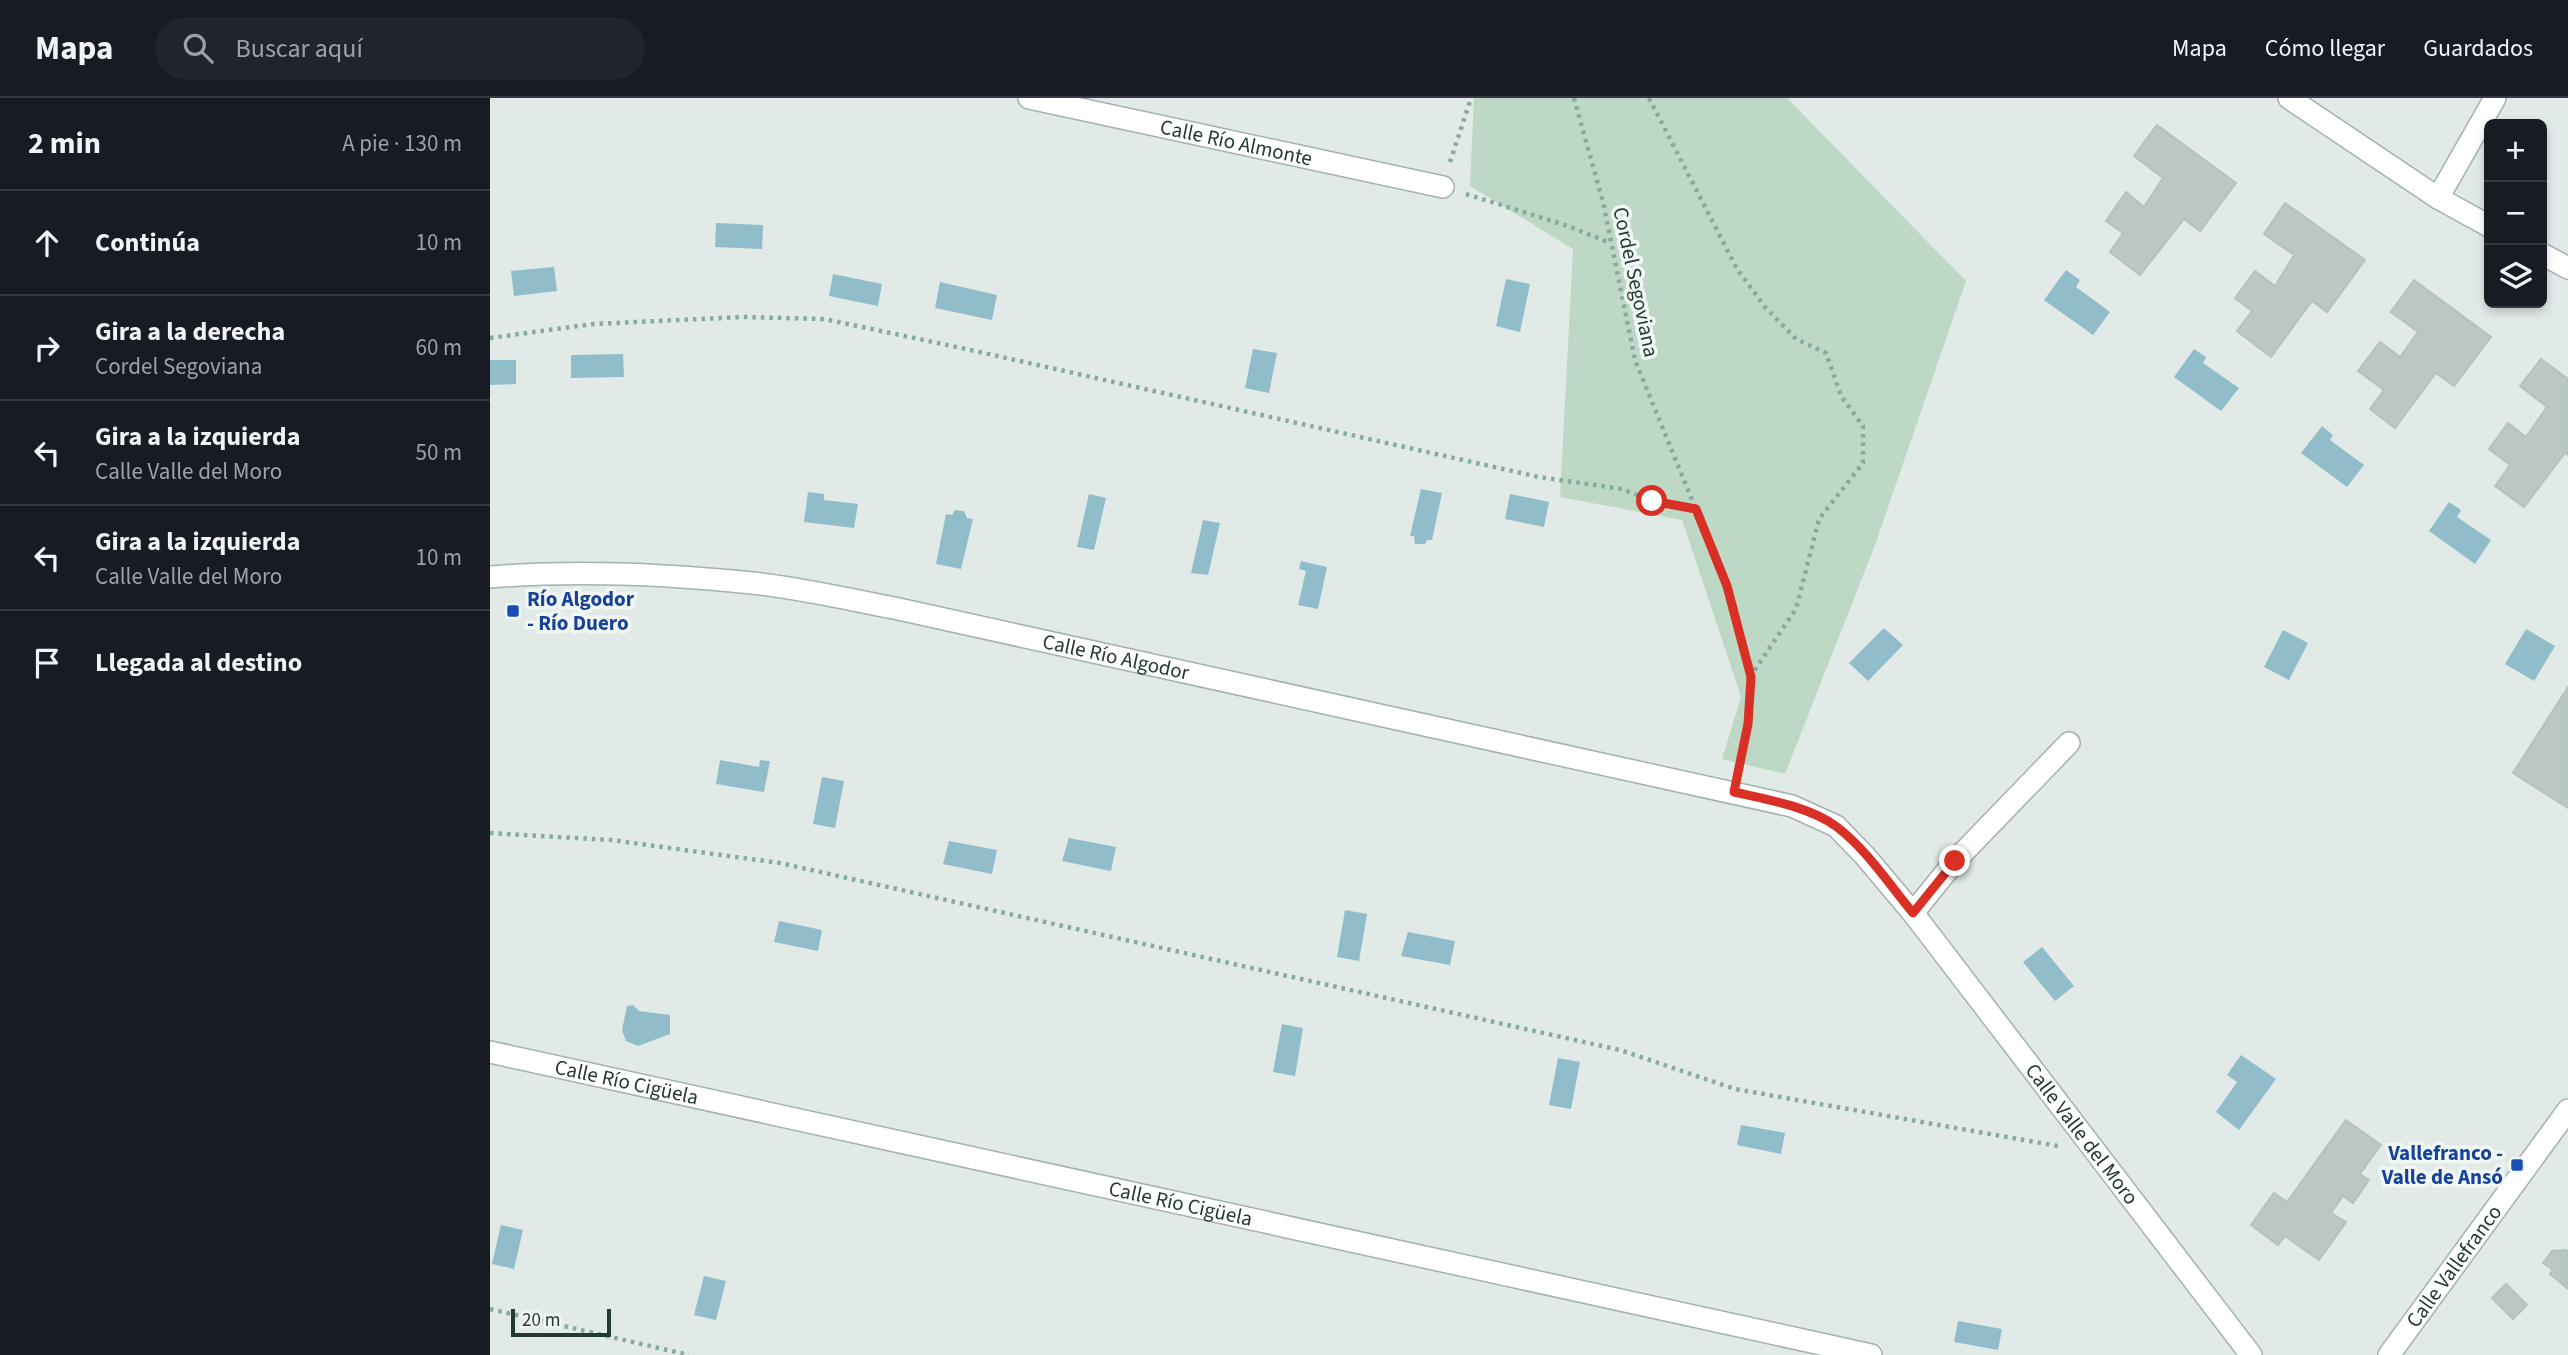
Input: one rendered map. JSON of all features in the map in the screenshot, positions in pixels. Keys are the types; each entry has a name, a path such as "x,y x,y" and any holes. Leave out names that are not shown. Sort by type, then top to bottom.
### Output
{"street":[{"name":"Calle Río Almonte","path":"1029,98 1443,187"},
{"path":"2289,98 2438,198 2484,223"},
{"path":"2438,198 2495,98"},
{"path":"2547,257 2568,268"},
{"name":"Calle Río Algodor","path":"490,577 636,575 753,583 894,608 1734,792"},
{"path":"1913,913 1955,861 2069,743"},
{"name":"Calle Valle del Moro","path":"1734,792 1792,806 1836,826 1865,856 1913,913 2251,1355"},
{"name":"Calle Río Cigüela","path":"490,1052 1871,1355"},
{"name":"Calle Vallefranco","path":"2389,1355 2568,1110"}],"path":[{"path":"1471,98 1443,187 1568,226 1611,243"},
{"name":"Cordel Segoviana","path":"1574,98 1603,202 1635,360 1727,586 1751,677 1748,724 1734,792"},
{"path":"1649,98 1737,269 1765,307 1796,339 1826,354 1841,396 1863,426 1863,463 1819,519 1796,609 1751,677"},
{"path":"490,338 593,324 743,317 824,319 1539,477 1622,489 1652,501 1696,509"},
{"path":"490,833 611,840 780,863 1620,1050 1735,1089 2096,1153"},
{"path":"490,1309 689,1355"}],"green space":[{"path":"1474,98 1787,98 1966,281 1875,545 1785,774 1722,759 1741,697 1682,520 1560,497 1573,249 1470,186"}],"water":[{"path":"716,223 763,225 762,249 715,247"},
{"path":"554,267 557,291 514,296 511,271"},
{"path":"2066,270 2080,280 2076,287 2110,312 2093,335 2044,300"},
{"path":"833,274 882,284 878,306 829,296"},
{"path":"1506,279 1530,284 1520,332 1496,326"},
{"path":"940,282 997,295 992,320 935,308"},
{"path":"1253,349 1277,353 1269,393 1245,388"},
{"path":"2194,349 2206,357 2203,363 2239,388 2221,411 2174,377"},
{"path":"623,354 624,377 571,378 571,355"},
{"path":"490,360 516,360 516,384 490,385"},
{"path":"2322,426 2333,435 2330,440 2364,465 2347,487 2301,453"},
{"path":"1421,489 1442,493 1432,540 1427,540 1425,544 1415,544 1414,536 1410,536"},
{"path":"808,492 824,494 824,500 858,504 854,528 804,522"},
{"path":"1089,494 1106,498 1094,550 1077,547"},
{"path":"1510,494 1549,502 1544,527 1505,519"},
{"path":"2449,502 2461,510 2457,517 2491,540 2475,564 2429,531"},
{"path":"955,510 964,511 967,518 973,519 961,569 936,564 946,514 952,515"},
{"path":"1203,520 1220,523 1208,575 1191,573"},
{"path":"1301,561 1327,567 1318,609 1298,605 1306,571 1299,569"},
{"path":"1884,628 1903,645 1868,681 1849,663"},
{"path":"2526,629 2555,646 2534,681 2505,664"},
{"path":"2283,630 2308,643 2289,680 2264,667"},
{"path":"720,760 759,767 760,760 770,761 764,792 716,784"},
{"path":"822,777 844,781 835,828 813,824"},
{"path":"1069,838 1116,847 1111,871 1062,861"},
{"path":"949,841 997,850 992,874 943,864"},
{"path":"1345,910 1367,914 1359,961 1337,957"},
{"path":"779,921 822,930 818,951 774,942"},
{"path":"1408,932 1455,941 1450,965 1401,956"},
{"path":"2042,947 2074,986 2055,1001 2023,962"},
{"path":"633,1005 639,1011 670,1015 670,1034 638,1046 626,1041 622,1030 627,1006"},
{"path":"1282,1024 1303,1028 1295,1076 1273,1072"},
{"path":"2241,1055 2276,1079 2239,1130 2216,1112 2237,1082 2227,1075"},
{"path":"1558,1058 1580,1062 1571,1109 1549,1105"},
{"path":"1741,1125 1785,1133 1781,1154 1737,1145"},
{"path":"501,1225 523,1230 514,1269 492,1264"},
{"path":"704,1276 726,1281 716,1320 694,1315"},
{"path":"1958,1321 2002,1329 1998,1350 1954,1342"}],"building":[{"path":"2157,125 2236,183 2200,231 2184,219 2140,275 2110,252 2123,233 2106,221 2126,192 2144,207 2163,178 2134,156"},
{"path":"2285,203 2365,260 2327,312 2312,301 2271,357 2237,331 2252,311 2235,298 2255,271 2275,286 2294,255 2264,234"},
{"path":"2414,280 2491,337 2454,386 2436,373 2395,428 2370,409 2384,390 2358,371 2380,342 2400,357 2418,332 2391,312"},
{"path":"2541,359 2568,379 2568,455 2565,453 2524,507 2495,486 2510,465 2489,449 2508,423 2526,437 2547,407 2520,386"},
{"path":"2568,687 2568,808 2513,773"},
{"path":"2346,1120 2381,1145 2360,1174 2369,1180 2353,1203 2343,1196 2331,1213 2346,1222 2319,1260 2285,1236 2278,1245 2251,1225 2274,1193 2287,1202"},
{"path":"2566,1250 2568,1289 2550,1274 2553,1270 2543,1263 2552,1251"},
{"path":"2506,1284 2527,1305 2513,1319 2492,1298"}],"place":[{"name":"Río Algodor - Río Duero","path":"513,611"},
{"name":"Vallefranco - Valle de Ansó","path":"2517,1165"}],"route":[{"path":"1652,501 1696,509 1727,586 1751,677 1748,724 1734,792 1792,806 1836,826 1913,913 1955,861"}]}
